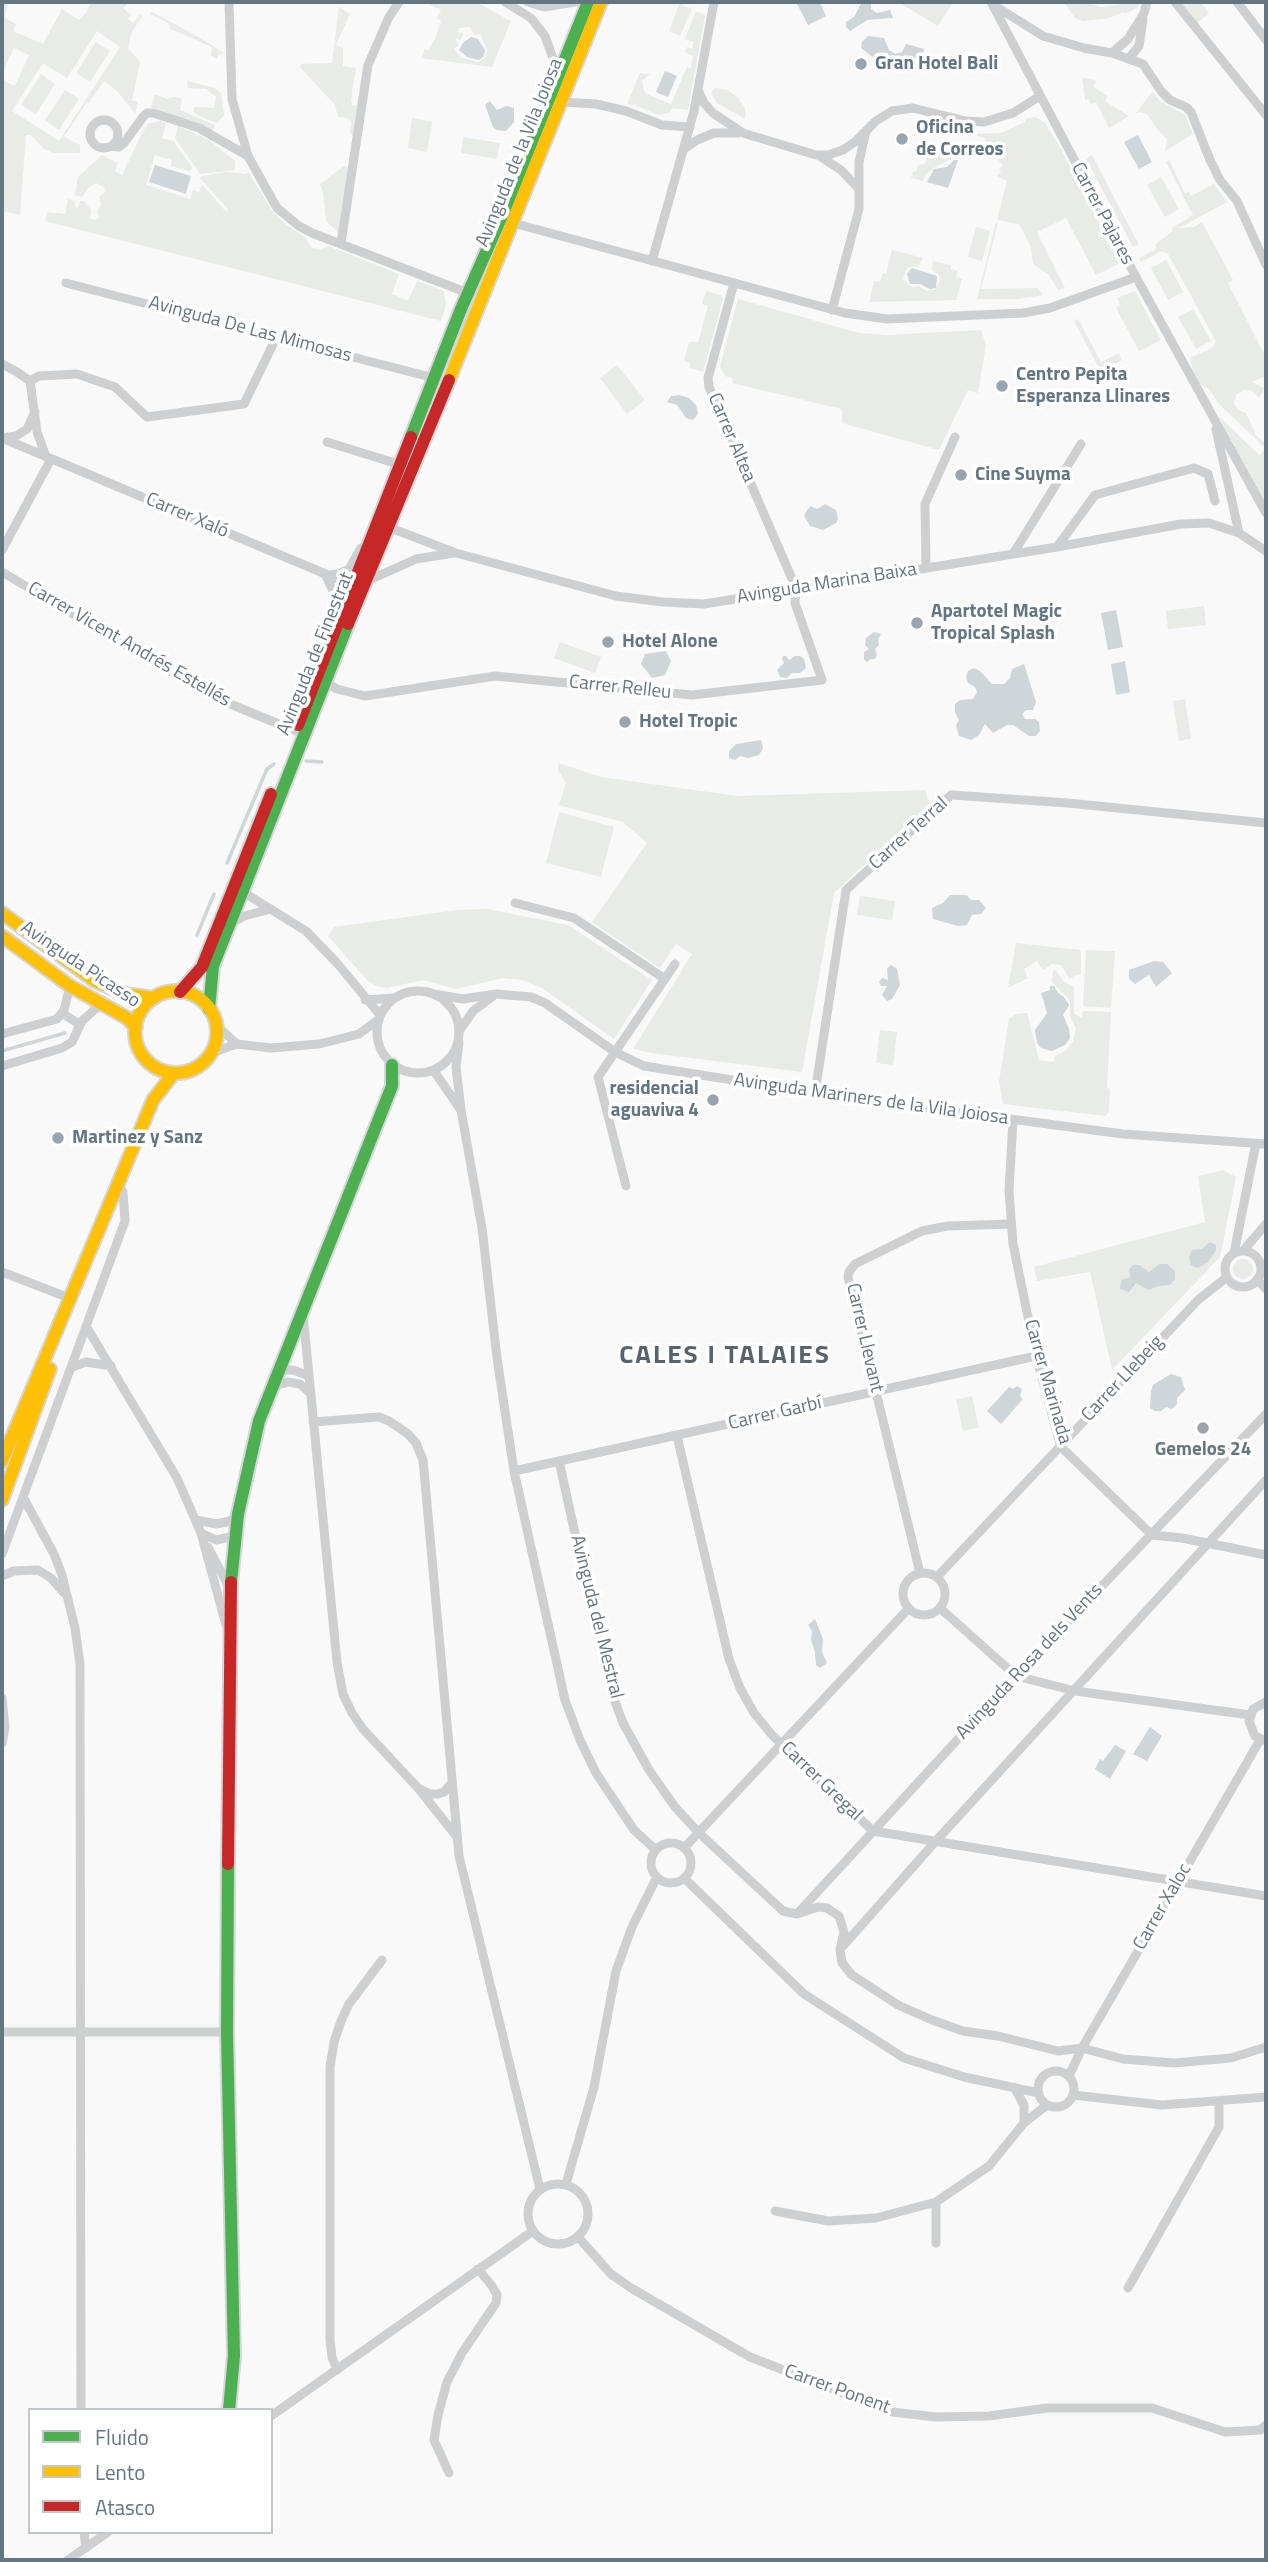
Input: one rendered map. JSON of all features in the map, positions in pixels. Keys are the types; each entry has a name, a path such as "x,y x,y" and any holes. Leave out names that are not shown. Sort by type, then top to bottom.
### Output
{"main road":[{"name":"Avinguda de la Vila Joiosa","path":"475,318 556,79 588,2"},
{"name":"Avinguda de la Vila Joiosa","path":"461,309 494,232 508,218 562,102 601,2"},
{"name":"Avinguda de Finestrat","path":"209,1009 212,966 359,598 359,583 372,538 461,309"},
{"name":"Avinguda de Finestrat","path":"180,992 202,967 338,622 388,527 475,318"},
{"name":"Avinguda Picasso","path":"2,913 94,981 125,994 154,998"},
{"name":"Avinguda Picasso","path":"2,936 70,986 127,1018 136,1027"},
{"path":"151,1065 174,1073 192,1070 211,1054 216,1025 209,1009 193,995 167,992 154,998 142,1010 136,1027 138,1047 151,1065 155,1083 153,1100"},
{"path":"229,2408 234,2356 227,2032 229,1637 230,1589 237,1514 248,1463 271,1387 392,1086 393,1065"},
{"path":"2,1461 153,1100 174,1073"},
{"path":"2,1500 55,1352 65,1315"},
{"path":"2,1447 13,1432"}],"street":[{"path":"229,2 232,99 248,156 276,208 299,226 468,293"},
{"path":"341,243 368,65 399,2"},
{"path":"505,2 531,18 545,36 553,58 556,79"},
{"path":"528,2 556,6 575,2"},
{"path":"652,261 690,127 714,2"},
{"path":"1129,58 1139,46 1147,2"},
{"path":"1175,2 1266,115"},
{"path":"1237,2 1266,40"},
{"path":"992,4 1043,36 1112,53 1143,64 1161,91 1170,100 1191,112 1210,160 1220,180 1237,201 1266,265"},
{"name":"Carrer Pajares","path":"992,4 1136,277 1266,513"},
{"path":"1112,53 1128,39 1144,13"},
{"path":"698,90 713,113 744,133 816,155 841,170 859,189"},
{"path":"816,155 828,155 843,150 856,142 883,115 903,108 984,122 1013,113 1040,96"},
{"path":"562,102 596,104 626,111 662,125 690,127"},
{"path":"111,146 117,140 118,131 114,123 106,119 97,121 91,127 90,136 94,144 102,148 118,147 147,113 153,113 199,128 248,156"},
{"path":"832,310 859,209 859,162 866,130"},
{"path":"118,131 132,132"},
{"path":"684,149 696,140 714,133 744,133"},
{"path":"508,218 832,310 887,319 1023,313 1050,308 1136,277"},
{"name":"Avinguda De Las Mimosas","path":"66,282 434,379"},
{"name":"Carrer Altea","path":"734,283 708,378 709,387 796,588"},
{"path":"2,365 35,379 77,374 115,387 147,417 244,404 277,336"},
{"path":"2,550 48,458 39,442 35,379"},
{"path":"2,438 16,436 27,429 35,411"},
{"name":"Carrer Pajares","path":"1214,421 1239,533"},
{"path":"926,568 925,504 955,437"},
{"name":"Carrer Xaló","path":"2,438 326,576 359,583"},
{"path":"327,442 401,465"},
{"path":"1013,554 1081,444"},
{"path":"1057,547 1095,495 1194,468 1208,474 1215,501"},
{"path":"372,538 381,529 388,527 384,522 384,507"},
{"path":"338,575 354,564 384,507"},
{"name":"Avinguda Marina Baixa","path":"388,527 456,553 616,596 663,603 704,604 1057,547 1181,524 1209,523 1239,533 1266,551"},
{"path":"338,622 336,597 326,576 347,575 359,583 416,559 456,553"},
{"name":"Carrer Vicent Andrés Estellés","path":"2,572 213,696 296,731"},
{"name":"Carrer Relleu","path":"325,682 337,689 365,696 495,676 692,695 822,680 795,603 796,588"},
{"name":"Carrer Terral","path":"815,1093 846,890 951,795 1266,822"},
{"path":"243,892 306,931 337,963 379,1017 378,1039 386,1057 393,1065 412,1073"},
{"path":"515,903 574,918 665,979"},
{"path":"229,924 244,915 271,909"},
{"path":"626,1186 598,1077 675,964"},
{"path":"2,1034 57,1019 62,1013 70,986"},
{"path":"365,1000 396,998 411,992 434,994 452,1009 460,1030 456,1067 482,1228 503,1402 514,1471 565,1700 588,1758 615,1804 642,1840 656,1850"},
{"name":"Avinguda Mariners de la Vila Joiosa","path":"434,994 463,999 496,994 523,996 545,1003 615,1052 644,1066 815,1093 1123,1134 1261,1144"},
{"path":"460,1030 473,1012 496,994"},
{"path":"211,1054 237,1044 271,1048 318,1044 359,1034 396,998"},
{"path":"2,1066 62,1048 72,1042 79,1024 101,1004"},
{"path":"62,1013 79,1024"},
{"path":"216,1025 237,1044"},
{"path":"359,1034 378,1039"},
{"path":"392,1086 412,1073 434,1071 445,1064 454,1054 459,1042"},
{"path":"434,1071 461,1110"},
{"name":"Carrer Marinada","path":"1013,1120 1009,1191 1011,1224 1036,1356 1060,1447 1152,1535"},
{"path":"1239,1252 1261,1144"},
{"path":"2,1554 125,1221 123,1192 118,1182"},
{"name":"Carrer Llevant","path":"920,1573 848,1277 851,1268 909,1237 933,1228 1011,1224"},
{"path":"1239,1252 1257,1259 1261,1269 1257,1279 1241,1287 1230,1282 1227,1277 1226,1261 1239,1252 1266,1224"},
{"path":"2,1272 72,1299"},
{"name":"Carrer Llebeig","path":"937,1577 1198,1300 1227,1277"},
{"path":"1257,1279 1266,1289"},
{"path":"302,1309 337,1662 343,1694 363,1729 418,1787 457,1838"},
{"path":"86,1326 177,1478 201,1533 229,1637"},
{"name":"Carrer Garbí","path":"514,1471 1036,1356"},
{"path":"72,1367 86,1362 111,1366"},
{"path":"278,1370 293,1370 309,1376"},
{"path":"271,1387 288,1382 300,1384 310,1393"},
{"name":"Avinguda Rosa dels Vents","path":"797,1914 1016,1676 1266,1414"},
{"path":"313,1422 379,1417 389,1420 416,1443 423,1460 457,1838 471,1912 540,2189"},
{"name":"Carrer Gregal","path":"677,1436 733,1674 754,1713 781,1744 873,1831 1266,1896"},
{"name":"Avinguda del Mestral","path":"559,1461 614,1699 623,1723 649,1770 675,1807 776,1905 783,1911 797,1914"},
{"path":"840,1950 935,1842 1266,1480"},
{"path":"23,1497 54,1555 68,1600 80,1664 81,2408"},
{"path":"196,1520 217,1524 230,1521 237,1514"},
{"path":"201,1533 216,1540 235,1536"},
{"path":"201,1533 230,1589"},
{"path":"1152,1535 1266,1555"},
{"path":"2,1576 14,1571 38,1570 60,1587 68,1600"},
{"path":"920,1573 937,1577 946,1592 940,1608 935,1613 921,1615 909,1608 905,1603 904,1591 909,1579 920,1573"},
{"path":"684,1848 909,1608"},
{"path":"940,1608 1016,1676 1075,1691 1250,1715"},
{"path":"2,1698 5,1728 2,1743"},
{"path":"1263,1741 1249,1727 1250,1715 1258,1705 1266,1702"},
{"name":"Carrer Xaloc","path":"1069,2076 1082,2048 1176,1883 1263,1741"},
{"path":"418,1787 430,1794 438,1794 444,1792 452,1783"},
{"path":"670,1843 684,1848 690,1866 684,1878 673,1883 657,1877 651,1867 656,1850 670,1843"},
{"path":"566,2184 594,2087 616,1971 632,1927 657,1877"},
{"path":"684,1878 804,1994 904,2058 964,2077 1039,2093"},
{"path":"797,1914 818,1907 834,1911 839,1916 844,1932 840,1950 842,1963 852,1975 898,2005 963,2031 998,2036 1058,2051 1082,2048 1122,2059 1174,2063 1231,2058 1266,2047"},
{"path":"337,2370 330,2340 330,2067 334,2042 349,2004 382,1960"},
{"path":"2,2032 227,2032"},
{"path":"775,2211 828,2221 876,2218 936,2202 989,2166 1024,2123 1047,2105 1063,2106 1073,2095 1074,2085 1069,2076 1059,2071 1048,2073 1040,2081 1039,2093 1047,2105"},
{"path":"1014,2087 1024,2105 1024,2123"},
{"path":"1073,2095 1162,2105 1266,2097"},
{"path":"1128,2288 1219,2127 1219,2101"},
{"path":"552,2183 566,2184 582,2194 589,2212 584,2230 569,2242 549,2243 533,2231 528,2214 533,2196 552,2183"},
{"path":"936,2202 936,2243"},
{"path":"273,2415 533,2231"},
{"name":"Carrer Ponent","path":"578,2237 603,2266 631,2288 750,2357 892,2412 936,2417 989,2416 1047,2408 1152,2408 1225,2432 1263,2427"},
{"path":"449,2473 434,2440 447,2382 462,2353 496,2303 497,2295 478,2269"},
{"path":"84,2534 86,2548"},
{"path":"68,2560 105,2534"}],"shaded area":[{"path":"2,2 8,2 5,18 16,24 13,31 43,44 62,9 79,20 91,2 129,2 123,8 131,15 128,19 133,23 141,14 142,17 131,33 128,48 140,62 132,100 138,102 135,113 117,91 104,81 64,137 80,145 80,153 54,153 44,149 31,135 26,135 20,215 2,211 2,80 15,86 29,55 14,48 2,74","holes":["97,31 120,47 59,141 12,111 43,63 67,78"]},
{"path":"425,2 476,2 511,21 492,67 421,58 425,49 428,50 435,39 441,21 437,18 441,10","holes":["470,27 475,36 480,34 487,50 486,57 478,62 461,58 454,49 459,45 455,38 460,40 463,36 463,33 458,32 459,28"]},
{"path":"680,2 685,2 683,6 692,9 680,36 669,31"},
{"path":"796,2 820,2 826,16 808,25"},
{"path":"862,2 871,2 871,9 877,13 890,10 893,18 867,20 850,31 846,22 854,17"},
{"path":"898,2 953,2 938,26"},
{"path":"1064,2 1084,2 1101,7 1140,2 1138,7 1125,14 1124,12 1109,18 1083,21 1075,18"},
{"path":"1179,2 1200,2 1209,13 1195,25"},
{"path":"339,7 350,14 336,45 343,48 343,66 356,68 351,100 352,105 357,106 353,136 350,133 351,122 347,118 338,117 335,105 300,67 301,64 332,63"},
{"path":"696,11 705,15 688,110 673,108 669,113 658,115 627,104 640,73 650,74 642,81 644,91 671,104 687,67 691,69 693,56 684,52 687,47 692,49 694,42 685,39"},
{"path":"152,12 224,53 218,55 217,59 211,56 212,47 171,29 168,23 150,14"},
{"path":"868,36 884,38 889,50 895,54 902,52 906,44 924,49 923,58 932,63 932,66 922,71 910,72 875,59 861,48 862,42"},
{"path":"471,37 478,39 485,50 484,56 479,60 467,57 459,50"},
{"path":"96,42 110,51 90,82 76,73"},
{"path":"665,71 677,76 668,97 656,92"},
{"path":"41,74 55,84 36,114 21,105"},
{"path":"1082,77 1096,81 1093,87 1108,96 1105,101 1129,116 1109,128 1096,102 1091,104 1088,99 1085,100"},
{"path":"187,81 215,88 221,93 224,115 217,123 193,111 194,107 214,108 216,97 206,89 188,88"},
{"path":"715,88 728,90 738,98 745,108 745,119 717,103 711,93"},
{"path":"65,90 79,99 59,130 45,120"},
{"path":"1152,92 1160,101 1185,115 1193,134 1165,151 1167,139 1147,114 1136,113"},
{"path":"155,94 167,99 182,99 180,110 215,125 212,131 151,107"},
{"path":"490,101 497,110 506,106 514,108 514,122 506,131 493,127 485,105"},
{"path":"1035,117 1045,123 1062,151 1120,263 1096,275 1066,218 1037,232 1065,288 1058,290 1049,275 1033,264 1031,247 1019,224 997,220 1007,181 996,176 1003,166 990,153 991,145 985,138 977,136 1001,133 1025,122 1025,119"},
{"path":"412,118 432,122 427,152 408,148"},
{"path":"149,123 166,123 162,138 173,141 192,167 190,172 171,166 172,160 155,155 146,185 190,199 193,190 199,192 202,184 227,213 228,209 199,177 226,172 248,172 273,212 305,237 312,248 321,249 328,246 399,274 392,294 408,301 417,281 444,291 446,304 441,321 45,221 47,212 65,214 68,199 75,201 75,207 78,208 80,201 84,201 91,210 90,219 99,218 99,197 105,188 96,183 88,188 82,197 75,195 78,177 102,155 118,163 115,171 122,175 143,131"},
{"path":"178,126 209,140 235,161 235,170 200,174 175,138"},
{"path":"1138,135 1152,162 1139,169 1124,142"},
{"path":"463,137 500,143 497,159 461,153"},
{"path":"953,143 964,146 961,159 954,158 937,166 926,174 923,181 911,178 918,165 925,164 927,157 933,156 935,150 950,154"},
{"path":"1092,155 1139,245 1133,247 1086,159"},
{"path":"954,160 958,160 948,188 927,182 934,169 947,167"},
{"path":"1169,160 1185,193 1189,192 1191,196 1214,184 1227,202 1179,228 1194,227 1202,222 1233,280 1228,283 1263,352 1266,351 1266,376 1251,382 1264,388 1259,398 1251,390 1243,390 1236,395 1234,403 1238,410 1246,413 1256,435 1266,444 1266,505 1218,415 1260,456 1265,448 1219,404 1209,389 1200,384 1193,372 1190,358 1212,348 1216,341 1168,254 1162,251 1141,262 1139,258 1156,249 1156,244 1173,231 1172,228 1193,215 1166,162"},
{"path":"155,165 191,176 186,194 149,182"},
{"path":"344,166 348,167 338,232 326,221 320,184"},
{"path":"1161,177 1179,209 1165,217 1147,185"},
{"path":"996,222 998,223 981,289 1038,288 1043,295 1019,299 977,299"},
{"path":"976,227 990,231 982,261 968,257"},
{"path":"892,250 923,258 918,267 907,267 903,279 911,287 919,286 926,291 934,290 940,281 939,275 932,270 933,261 951,265 951,269 958,271 956,277 962,279 956,300 869,302 874,281 880,282 883,273 886,274"},
{"path":"1166,260 1183,292 1168,300 1151,268"},
{"path":"912,268 937,276 936,288 910,284 907,274"},
{"path":"706,291 721,295 723,299 703,372 690,368 690,363 684,361 689,342 698,342 708,306 702,304"},
{"path":"1135,291 1161,340 1139,351 1116,308 1120,305 1117,298"},
{"path":"738,299 859,333 887,335 981,330 986,345 978,393 968,390 939,450 842,423 842,409 732,383 733,378 725,376 720,366"},
{"path":"1193,309 1211,341 1196,349 1178,317"},
{"path":"1078,319 1101,362 1119,353 1122,360 1101,372 1074,321"},
{"path":"617,365 645,400 627,414 600,378"},
{"path":"671,396 689,398 696,405 698,413 692,420 686,418 677,405 667,402"},
{"path":"825,504 836,510 836,523 823,530 810,526 804,516 807,510 811,506 817,509"},
{"path":"1204,606 1206,625 1168,629 1166,611"},
{"path":"1116,610 1123,647 1108,650 1101,613"},
{"path":"874,632 881,634 879,645 875,649 877,655 875,659 867,662 864,659 864,652 869,649 865,645 866,638"},
{"path":"560,642 601,657 595,673 554,658"},
{"path":"666,651 671,661 665,675 652,678 641,664 645,654"},
{"path":"783,656 789,660 800,656 804,659 806,668 787,678 780,677 777,670 784,663"},
{"path":"1125,661 1130,692 1116,695 1111,664"},
{"path":"1024,664 1036,702 1033,710 1026,710 1022,714 1025,719 1039,722 1040,731 1036,736 1029,736 1013,725 1007,725 993,733 985,724 979,735 971,740 959,736 955,704 960,700 973,699 977,692 975,687 968,683 968,671 974,668 992,684 1004,684 1010,678 1012,669"},
{"path":"1185,699 1191,739 1179,741 1173,701"},
{"path":"761,740 763,748 759,755 748,758 740,756 735,760 729,758 729,751 736,744"},
{"path":"559,763 601,777 737,796 925,790 929,804 834,893 802,1072 633,1049 692,954 676,944 660,968 592,922 647,843 623,822 559,805 566,783 558,770"},
{"path":"559,812 614,827 601,877 546,863"},
{"path":"950,895 967,895 971,900 979,900 986,908 981,914 972,915 967,925 958,926 933,919 932,908 943,903"},
{"path":"860,896 895,901 892,920 857,915"},
{"path":"488,909 568,925 652,980 614,1039 542,988 522,980 503,978 455,989 423,980 387,988 377,986 368,981 328,936 334,927 457,910"},
{"path":"1016,943 1081,950 1081,974 1070,979 1061,965 1052,964 1043,970 1037,961 1024,969 1028,978 1008,988"},
{"path":"1086,950 1115,951 1111,1008 1083,1006"},
{"path":"1154,961 1163,962 1172,973 1156,987 1149,975 1135,984 1129,979 1129,970"},
{"path":"891,965 897,969 900,985 892,999 887,1001 882,995 887,986 881,986 879,982 882,978 888,980 887,969"},
{"path":"1056,970 1063,981 1074,987 1074,1014 1082,1018 1083,1011 1111,1012 1107,1087 1110,1090 1109,1111 1106,1116 1003,1104 999,1082 1009,1019 1016,1014 1027,1013 1039,1060 1054,1062 1055,1056 1064,1052 1073,1042 1076,1028 1070,1016 1070,1000 1052,982 1053,971"},
{"path":"1050,986 1054,986 1069,1005 1063,1015 1070,1038 1065,1045 1052,1051 1041,1048 1037,1043 1035,1030 1047,1013 1041,993 1050,990"},
{"path":"880,1030 897,1032 893,1065 876,1063"},
{"path":"1223,1170 1236,1177 1220,1257 1112,1370 1090,1272 1037,1281 1034,1267 1205,1222 1198,1176"},
{"path":"1210,1242 1216,1245 1216,1250 1208,1262 1198,1268 1191,1265 1189,1257 1192,1250 1202,1249"},
{"path":"1239,1259 1247,1259 1253,1269 1247,1279 1239,1279 1233,1273 1233,1265"},
{"path":"1159,1264 1167,1264 1175,1271 1175,1279 1170,1285 1148,1290 1136,1283 1129,1292 1120,1289 1121,1280 1131,1277 1129,1270 1133,1265 1139,1265 1149,1272"},
{"path":"1171,1374 1181,1377 1185,1390 1172,1409 1166,1407 1155,1411 1150,1408 1153,1385"},
{"path":"1017,1386 1022,1389 1020,1396 1023,1399 1001,1424 987,1411 1009,1387 1013,1389"},
{"path":"972,1396 979,1427 963,1431 956,1400"},
{"path":"815,1619 823,1639 822,1652 827,1663 820,1668 816,1665 812,1631 808,1625"},
{"path":"1150,1727 1162,1736 1147,1761 1133,1754"},
{"path":"1115,1745 1126,1751 1110,1779 1095,1769 1100,1759 1103,1761"}],"waterway":[{"path":"306,761 322,762"},
{"path":"227,863 267,769 274,764"},
{"path":"197,935 214,894"},
{"path":"2,1051 65,1033"}],"traffic: fast":[{"path":"411,437 588,2"},
{"path":"209,1009 213,966 348,624"},
{"path":"231,1582 238,1514 259,1421 392,1086 392,1065"},
{"path":"228,1864 227,2032 234,2356 229,2408"}],"traffic: slow":[{"path":"449,380 601,2"},
{"path":"2,913 95,981 125,994 154,998"},
{"path":"2,936 70,986 127,1018 136,1027"},
{"path":"176,991 192,994 205,1003 214,1016 217,1032 214,1048 205,1061 192,1070 176,1073 160,1070 147,1061 138,1048 135,1032 138,1016 147,1003 160,994 176,991"},
{"path":"2,1461 153,1100 174,1073"},
{"path":"2,1500 50,1369"}],"traffic: jam":[{"path":"348,624 449,380"},
{"path":"298,725 411,437"},
{"path":"180,992 202,967 271,794"},
{"path":"228,1864 231,1582"}],"place":[{"name":"Gran Hotel Bali","path":"861,64"},
{"name":"Oficina de Correos","path":"902,139"},
{"name":"Centro Pepita Esperanza Llinares","path":"1002,386"},
{"name":"Cine Suyma","path":"961,475"},
{"name":"Apartotel Magic Tropical Splash","path":"917,623"},
{"name":"Hotel Alone","path":"608,642"},
{"name":"Hotel Tropic","path":"625,722"},
{"name":"residencial aguaviva 4","path":"713,1100"},
{"name":"Martinez y Sanz","path":"58,1138"},
{"name":"Gemelos 24","path":"1203,1428"}],"district":[{"name":"CALES I TALAIES","path":"725,1357"}]}
